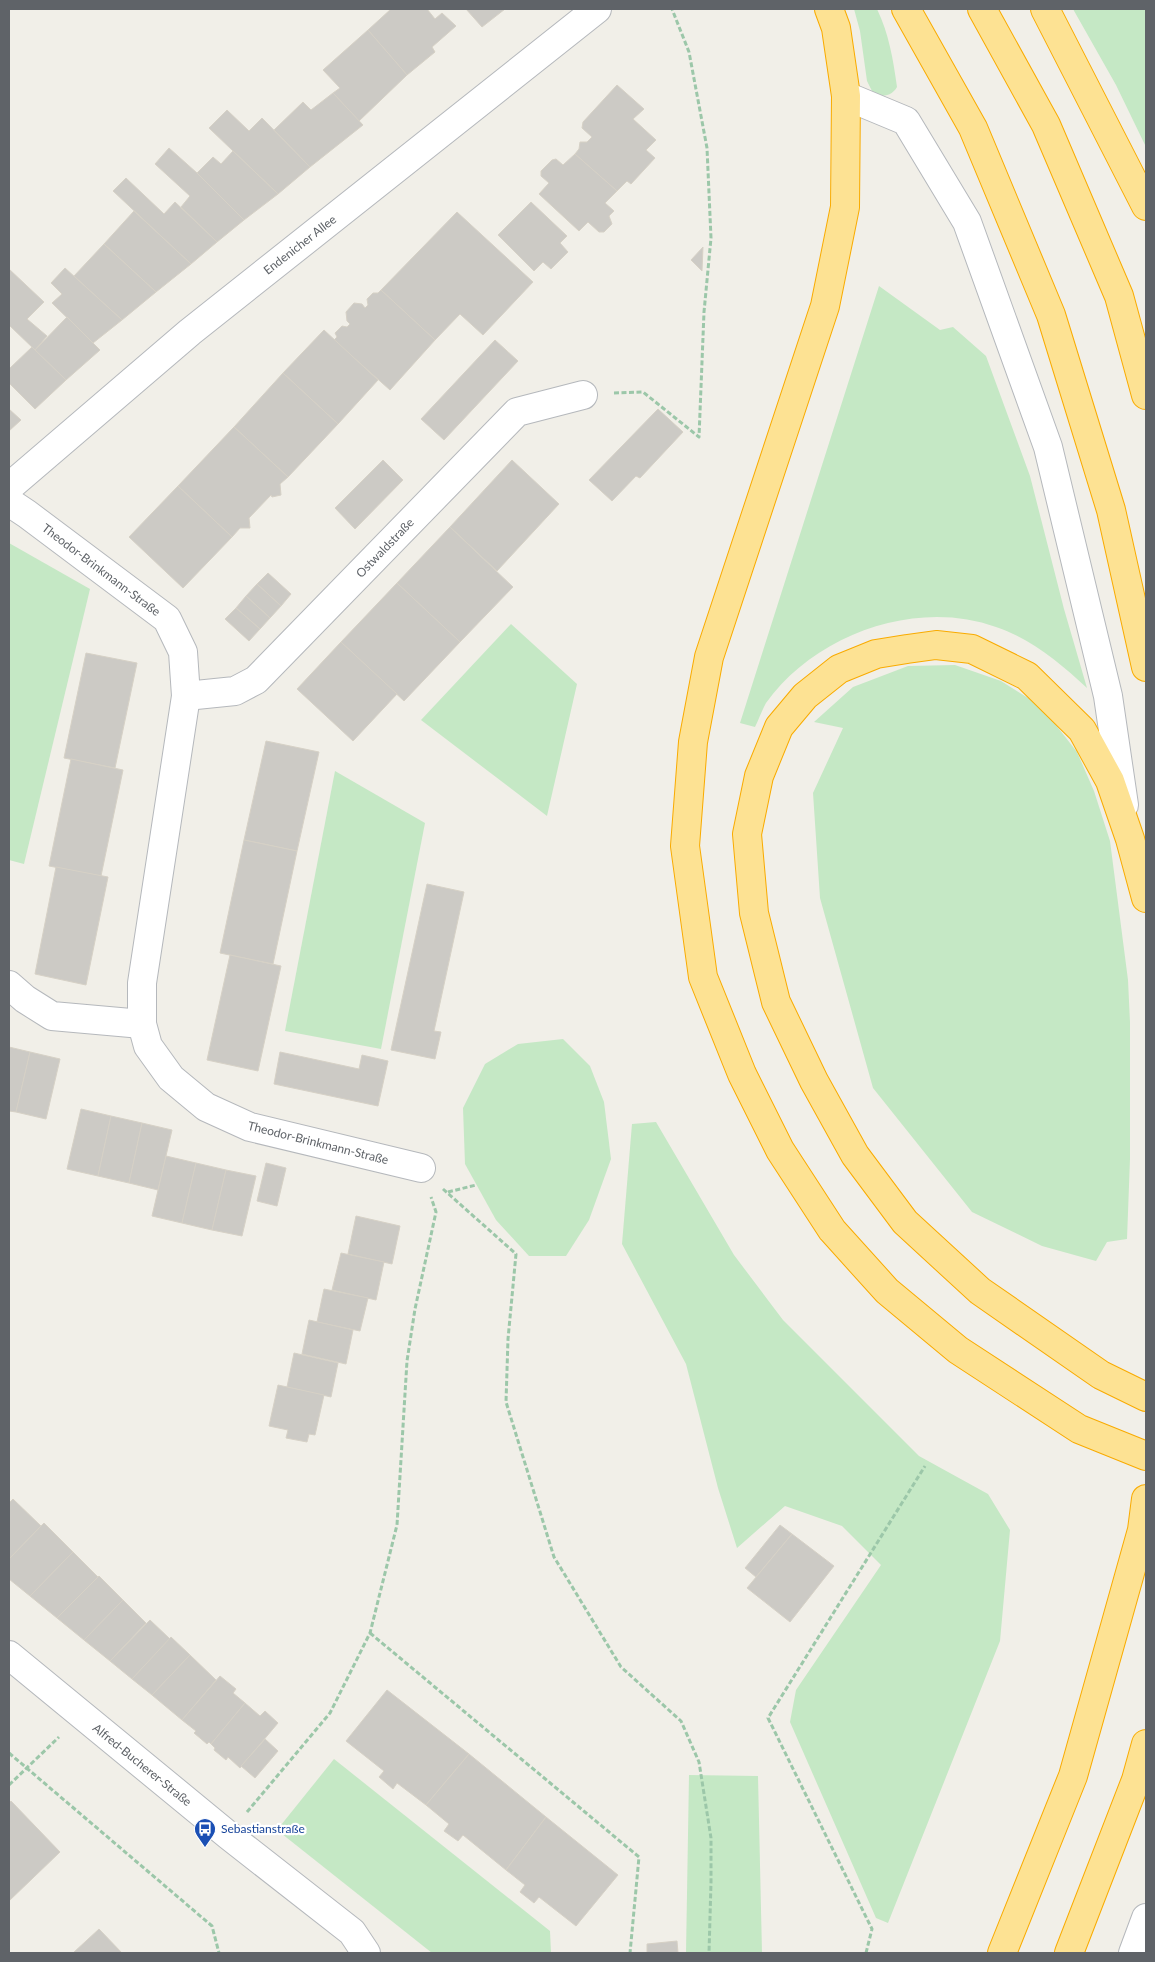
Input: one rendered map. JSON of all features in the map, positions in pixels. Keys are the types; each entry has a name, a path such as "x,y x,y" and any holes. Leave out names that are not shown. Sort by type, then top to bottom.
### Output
{"highway":[{"path":"829,9 836,28 846,96 845,207 825,306 709,657 693,742 685,846 704,977 742,1074 780,1150 832,1230 886,1292 958,1350 1079,1429 1146,1456"},
{"path":"906,9 973,128 1051,315 1111,510 1146,667"},
{"path":"982,9 1046,125 1119,296 1146,395"},
{"path":"1045,9 1146,206"},
{"path":"1146,898 1130,838 1110,781 1082,730 1028,676 972,649 936,645 876,654 839,669 805,696 779,727 759,776 747,834 754,912 776,1002 814,1080 855,1155 905,1222 980,1292 1101,1375 1146,1397"},
{"path":"1002,1953 1073,1776 1142,1530 1146,1499"},
{"path":"1068,1953 1136,1780 1146,1744"}],"street":[{"name":"Endenicher Allee","path":"9,487 190,332 596,9"},
{"path":"846,96 906,121 967,222 1048,447 1108,696 1130,838"},
{"name":"Ostwaldstraße","path":"186,696 235,690 256,680 517,412 583,395"},
{"name":"Theodor-Brinkmann-Straße","path":"9,502 167,619 183,652 186,696 142,983 142,1024 148,1046 171,1078 206,1107 250,1127 421,1168"},
{"path":"9,985 25,1000 52,1016 142,1024"},
{"name":"Alfred-Bucherer-Straße","path":"9,1655 228,1835 352,1932 366,1953"},
{"path":"1133,1953 1146,1918"}],"path":[{"path":"583,395 644,392 699,437 704,312 711,238 707,148 689,52 672,9"},
{"path":"421,1168 516,1254 508,1339 506,1402 554,1557 622,1667 682,1721 699,1762 710,1838 709,1953"},
{"path":"243,1817 330,1713 370,1633 397,1525 407,1361 415,1309 436,1212 421,1168"},
{"path":"447,1192 476,1184"},
{"path":"866,1953 872,1929 768,1718 925,1466"},
{"path":"370,1633 639,1856 630,1953"},
{"path":"9,1785 60,1736"},
{"path":"9,1754 212,1926 220,1953"}],"green space":[{"path":"854,9 877,9 885,28 897,87 885,96 873,93 867,81 860,31"},
{"path":"1073,9 1146,9 1146,147 1116,85"},
{"path":"879,286 940,330 953,327 986,356 1030,476 1064,609 1087,688 1056,661 1033,645 996,627 965,619 934,617 901,620 870,628 839,641 812,658 787,679 766,703 755,727 740,723"},
{"path":"9,543 90,589 24,864 9,860"},
{"path":"511,624 577,684 547,816 421,720"},
{"path":"955,665 1001,681 1041,706 1077,752 1094,791 1110,841 1128,980 1130,1022 1130,1159 1127,1239 1107,1242 1096,1261 1042,1246 972,1212 873,1088 820,898 813,793 843,728 814,722 853,687 908,666"},
{"path":"335,771 425,823 381,1049 285,1031"},
{"path":"563,1039 590,1066 604,1102 611,1159 589,1220 566,1256 529,1256 496,1220 465,1164 463,1108 485,1064 518,1044"},
{"path":"656,1122 734,1255 783,1320 919,1456 988,1494 1010,1530 1000,1641 888,1923 876,1918 790,1722 796,1690 881,1565 842,1526 785,1506 737,1548 718,1488 686,1364 622,1244 632,1124"},
{"path":"334,1759 550,1931 551,1953 432,1953 277,1830"},
{"path":"689,1775 758,1776 762,1953 686,1953"}],"building":[{"path":"391,9 427,9 435,19 442,13 456,26 432,47 435,52 407,75 368,30"},
{"path":"466,9 505,9 482,27"},
{"path":"368,30 407,75 359,121 333,93 340,88 323,70"},
{"path":"617,85 644,109 633,119 656,140 646,150 655,158 631,184 627,181 617,191 575,154 579,149 580,142 587,142 592,137 582,128 583,122"},
{"path":"333,93 363,125 310,167 274,130 303,102 311,110"},
{"path":"227,110 249,131 262,118 310,167 278,194 209,128"},
{"path":"169,148 244,220 217,242 181,207 190,196 155,164"},
{"path":"233,151 278,194 244,220 197,173 213,157 221,164"},
{"path":"575,154 617,191 605,203 614,211 609,216 612,224 604,232 599,232 588,222 579,231 539,194 549,183 541,176 541,171 552,160 556,159 563,165"},
{"path":"126,178 164,214 175,202 217,242 191,264 113,191"},
{"path":"531,202 567,236 560,243 568,252 551,269 543,262 534,271 498,235"},
{"path":"134,211 191,264 156,292 104,244"},
{"path":"457,212 533,282 483,335 460,314 435,340 381,290"},
{"path":"104,244 156,292 122,320 74,276"},
{"path":"703,247 702,271 691,260"},
{"path":"65,268 122,320 93,343 52,303 62,294 51,283"},
{"path":"9,269 44,302 27,319 47,336 35,350 9,325"},
{"path":"381,290 435,340 390,390 334,340 337,337 335,333 342,326 347,327 350,324 347,321 346,312 354,303 362,304 365,308 368,305 367,299 373,293 378,293"},
{"path":"67,317 100,350 66,380 35,350"},
{"path":"324,330 378,380 338,424 283,373"},
{"path":"495,340 518,361 444,440 421,419"},
{"path":"32,347 66,380 35,409 9,383 9,369"},
{"path":"283,373 338,424 288,477 234,427"},
{"path":"9,409 21,420 9,431"},
{"path":"658,409 683,432 640,478 636,476 612,501 589,480"},
{"path":"234,427 288,477 280,484 281,495 272,497 271,495 249,518 250,528 240,528 232,537 178,486"},
{"path":"383,460 403,480 355,529 335,508"},
{"path":"512,460 559,504 497,571 450,527"},
{"path":"178,486 232,537 183,588 129,537"},
{"path":"450,527 513,587 460,642 397,583"},
{"path":"268,573 291,594 281,606 257,584"},
{"path":"397,583 460,642 404,701 341,642"},
{"path":"257,584 281,606 270,618 246,596"},
{"path":"246,596 270,618 260,629 236,608"},
{"path":"236,608 260,629 249,641 225,619"},
{"path":"341,642 397,694 353,741 297,689"},
{"path":"86,653 137,663 115,768 64,758"},
{"path":"266,741 319,752 297,851 244,840"},
{"path":"71,759 123,770 101,876 49,866"},
{"path":"244,840 297,851 273,964 220,953"},
{"path":"56,867 108,877 86,985 35,974"},
{"path":"427,884 464,892 434,1031 441,1032 435,1059 391,1050"},
{"path":"230,955 281,966 258,1071 207,1060"},
{"path":"9,1047 30,1052 16,1112 9,1111"},
{"path":"30,1052 60,1059 46,1119 16,1112"},
{"path":"280,1052 359,1069 362,1055 388,1061 378,1106 274,1084"},
{"path":"81,1109 111,1116 98,1176 67,1169"},
{"path":"111,1116 142,1123 129,1183 98,1176"},
{"path":"142,1123 172,1130 158,1190 129,1183"},
{"path":"166,1156 196,1163 182,1223 152,1216"},
{"path":"196,1163 226,1170 212,1230 182,1223"},
{"path":"266,1163 286,1168 277,1206 257,1201"},
{"path":"226,1170 256,1176 242,1236 212,1230"},
{"path":"356,1216 400,1226 392,1264 348,1254"},
{"path":"341,1253 384,1262 376,1300 332,1290"},
{"path":"324,1289 368,1298 360,1331 317,1322"},
{"path":"309,1320 353,1330 346,1364 302,1354"},
{"path":"294,1353 338,1363 331,1397 287,1387"},
{"path":"278,1385 324,1395 315,1435 309,1434 307,1442 286,1438 288,1430 269,1426"},
{"path":"13,1499 41,1526 9,1559 9,1503"},
{"path":"44,1523 73,1552 30,1596 9,1579 9,1559"},
{"path":"780,1525 792,1534 756,1577 745,1568"},
{"path":"792,1534 834,1566 790,1622 747,1588"},
{"path":"73,1552 98,1577 57,1618 30,1596"},
{"path":"99,1576 123,1600 84,1640 57,1618"},
{"path":"123,1600 146,1623 110,1661 84,1640"},
{"path":"150,1620 170,1639 132,1679 110,1661"},
{"path":"171,1637 190,1655 152,1695 132,1679"},
{"path":"190,1655 216,1680 182,1720 152,1695"},
{"path":"220,1676 236,1689 233,1693 245,1703 211,1744 209,1742 207,1744 194,1733 196,1731 182,1720"},
{"path":"387,1690 469,1754 426,1805 397,1783 393,1789 379,1777 384,1771 346,1741"},
{"path":"245,1703 260,1716 265,1711 278,1723 240,1768 228,1757 226,1760 214,1750 215,1748 211,1744"},
{"path":"265,1739 278,1751 255,1778 241,1766"},
{"path":"469,1754 546,1817 506,1870 463,1835 458,1841 444,1831 449,1824 426,1805"},
{"path":"11,1801 60,1852 9,1901 9,1803"},
{"path":"546,1817 618,1875 576,1926 539,1897 534,1903 520,1892 525,1885 506,1870"},
{"path":"99,1929 122,1953 73,1953"},
{"path":"677,1941 678,1953 647,1953 647,1944"}],"place":[{"name":"Sebastianstraße","path":"205,1848"}]}
